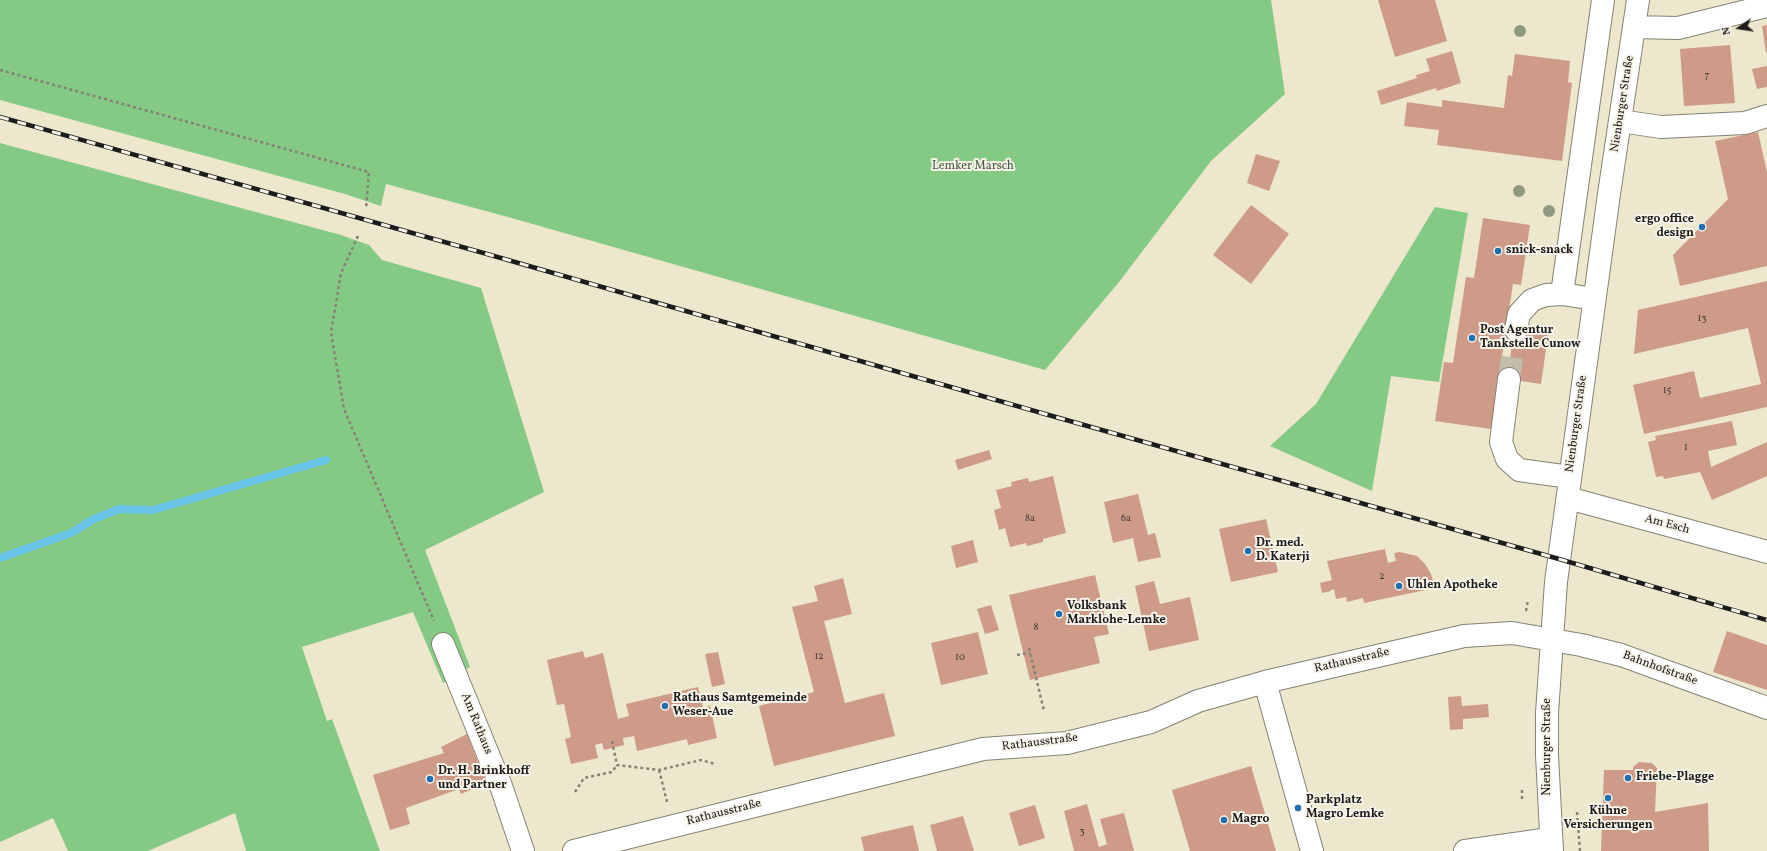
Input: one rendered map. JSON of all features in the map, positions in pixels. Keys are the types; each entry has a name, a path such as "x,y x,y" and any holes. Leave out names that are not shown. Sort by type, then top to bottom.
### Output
{"street":[{"path":"1562,294 1603,0"},
{"name":"Nienburger Straße","path":"1551,845 1547,713 1556,582 1594,299 1638,0"},
{"path":"1634,27 1678,28 1767,6"},
{"path":"1620,120 1661,127 1745,123 1767,116"},
{"path":"1516,330 1519,314 1532,300 1546,295 1562,294 1594,299"},
{"path":"1510,379 1501,442 1507,460 1519,470 1570,477"},
{"name":"Am Esch","path":"1568,498 1767,552"},
{"name":"Rathausstraße","path":"574,851 983,749 1067,742 1151,722 1198,701 1265,682 1464,636 1512,634 1551,639"},
{"name":"Bahnhofstraße","path":"1551,639 1621,655 1767,708"},
{"name":"Am Rathaus","path":"443,644 501,786 523,851"},
{"path":"1265,682 1312,851"},
{"path":"1465,851 1551,845"}],"path":[{"path":"0,70 369,172 366,209"},
{"path":"358,236 341,273 331,333 344,409 443,644"},
{"path":"1029,648 1044,711"},
{"path":"1017,655 1030,653"},
{"path":"575,792 584,778 612,772 617,765 612,741"},
{"path":"617,765 659,770 700,760 715,764"},
{"path":"659,770 673,826"}],"green space":[{"name":"Lemker Marsch","path":"0,0 1271,0 1285,94 1211,161 1119,282 1045,370 508,217 386,184 381,206 345,194 0,100"},
{"path":"0,143 341,235 369,245 382,260 481,288 544,492 425,550 470,667 443,683 413,612 302,647 327,721 332,719 380,851 246,851 235,813 148,851 68,851 53,818 0,842"},
{"path":"1435,207 1468,213 1439,382 1391,376 1372,491 1270,446 1316,404"}],"building":[{"path":"1378,0 1435,0 1447,41 1395,57"},
{"path":"1767,25 1767,52 1766,53 1762,26"},
{"path":"1730,45 1735,103 1684,106 1680,49"},
{"path":"1452,51 1461,83 1437,91 1436,88 1381,105 1377,91 1417,78 1416,75 1430,71 1426,59"},
{"path":"1515,54 1570,61 1568,82 1572,83 1562,161 1437,145 1439,130 1404,126 1407,102 1442,107 1442,100 1504,108 1508,75 1512,76"},
{"path":"1767,66 1767,87 1757,89 1752,69"},
{"path":"1758,132 1767,172 1767,266 1680,286 1673,255 1728,199 1715,141"},
{"path":"1256,154 1280,161 1269,191 1247,183"},
{"path":"1251,205 1289,234 1251,284 1213,255"},
{"path":"1483,218 1530,225 1521,285 1513,284 1491,429 1435,421 1444,362 1453,363 1466,277 1474,278"},
{"path":"1767,281 1767,407 1644,434 1633,385 1694,371 1700,398 1761,384 1748,328 1634,354 1638,310"},
{"path":"1514,330 1548,335 1541,384 1507,379"},
{"path":"1732,421 1737,445 1708,451 1711,467 1767,442 1767,476 1712,500 1700,472 1664,479 1663,476 1656,477 1648,442 1656,440 1655,436"},
{"path":"989,450 992,459 958,470 955,460"},
{"path":"1053,476 1066,533 1043,539 1043,542 1027,546 1026,543 1010,547 1005,528 999,530 994,510 1001,508 996,490 1012,486 1011,482 1028,478 1029,482"},
{"path":"1138,494 1148,535 1155,533 1161,557 1138,562 1133,538 1113,543 1104,502"},
{"name":"Dr. med. D. Katerji","path":"1266,519 1278,572 1231,582 1219,529"},
{"path":"973,540 978,562 956,568 951,546"},
{"path":"1385,549 1388,563 1396,561 1394,553 1400,552 1417,556 1425,564 1431,574 1435,588 1364,603 1363,598 1347,602 1346,597 1336,599 1334,589 1322,593 1320,583 1332,580 1327,561"},
{"name":"Volksbank Marklohe-Lemke","path":"1095,575 1109,634 1094,637 1100,663 1030,680 1009,595"},
{"path":"843,578 852,614 824,621 845,703 884,693 895,736 774,766 759,706 814,692 792,607 818,601 814,586"},
{"path":"1154,581 1160,604 1190,597 1199,640 1149,651 1135,586"},
{"path":"991,605 999,630 985,634 977,609"},
{"path":"1727,631 1767,645 1767,690 1713,672"},
{"path":"978,632 988,674 941,685 931,643"},
{"name":"Rathaus Samtgemeinde Weser-Aue","path":"583,651 585,658 603,653 618,719 629,716 626,704 698,687 703,708 710,706 717,738 688,745 687,739 637,751 634,736 623,738 624,745 604,750 602,743 595,745 598,758 571,764 565,739 571,737 564,704 557,705 547,660"},
{"path":"718,652 725,684 712,687 705,654"},
{"path":"1461,696 1462,706 1488,704 1489,717 1463,719 1463,729 1450,730 1448,697"},
{"name":"Dr. H. Brinkhoff und Partner","path":"467,734 486,783 461,794 459,789 406,808 410,824 390,830 373,775 444,753 441,747"},
{"path":"1639,762 1652,763 1657,768 1655,812 1708,803 1709,851 1601,851 1604,770 1633,770 1633,767"},
{"name":"Magro","path":"1251,766 1276,851 1190,851 1172,790"},
{"path":"1087,804 1099,847 1107,844 1100,819 1124,813 1134,851 1074,851 1064,811"},
{"path":"1035,805 1045,838 1019,846 1009,813"},
{"path":"963,816 974,851 937,851 930,825"},
{"path":"913,825 919,851 864,851 861,837"}],"waterway":[{"path":"0,558 71,533 94,519 119,509 153,510 326,460"}],"tunnel":[{"path":"1509,379 1516,330"}],"railway":[{"path":"0,117 1559,559 1767,620"}],"place":[{"name":"ergo office design","path":"1702,227"},
{"name":"snick-snack","path":"1498,251"},
{"name":"Post Agentur Tankstelle Cunow","path":"1472,338"},
{"name":"Dr. med. D. Katerji","path":"1248,551"},
{"name":"Uhlen Apotheke","path":"1399,586"},
{"name":"Volksbank Marklohe-Lemke","path":"1059,614"},
{"name":"Rathaus Samtgemeinde Weser-Aue","path":"665,706"},
{"name":"Friebe-Plagge","path":"1628,778"},
{"name":"Dr. H. Brinkhoff und Partner","path":"430,779"},
{"name":"Kühne Versicherungen","path":"1608,798"},
{"name":"Parkplatz Magro Lemke","path":"1298,808"},
{"name":"Magro","path":"1224,820"}]}
